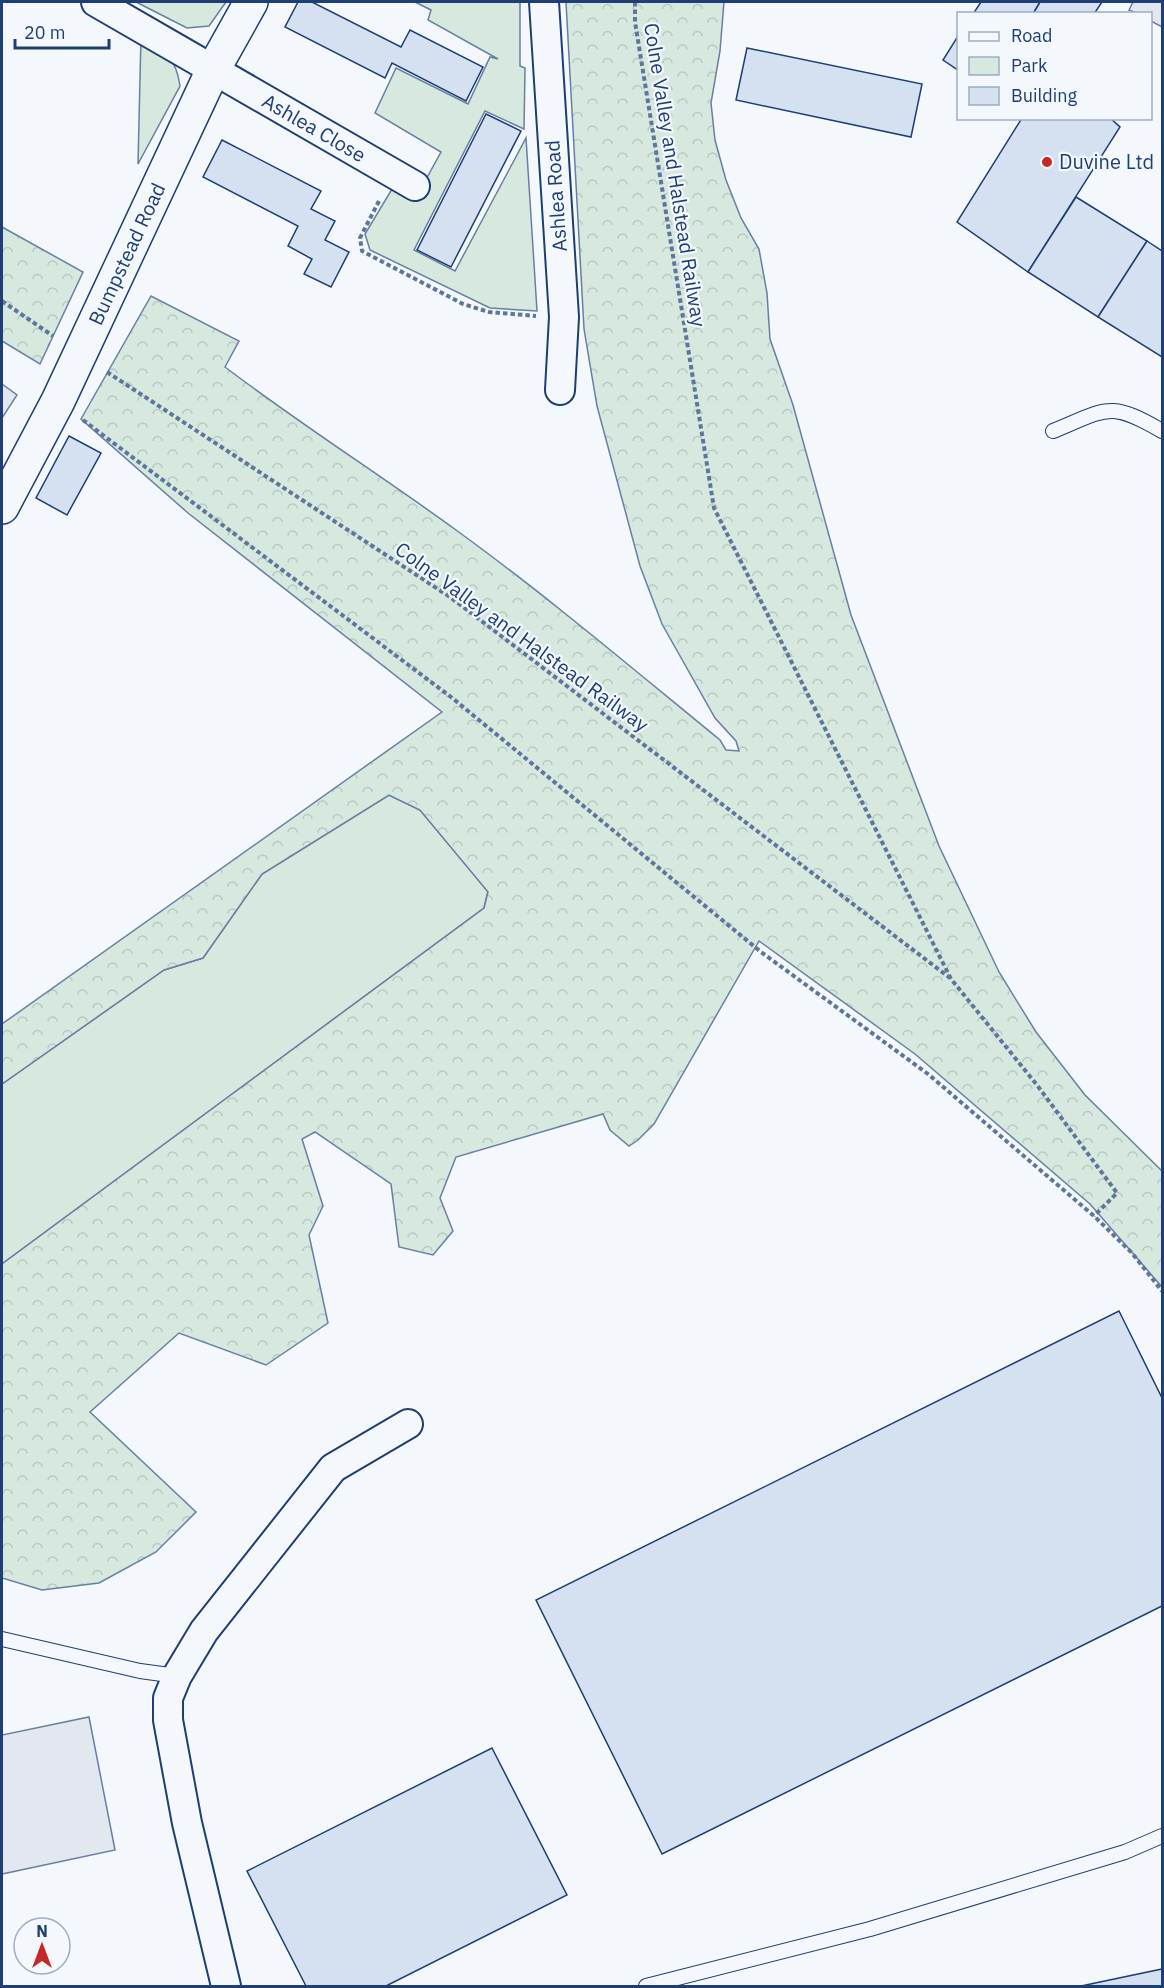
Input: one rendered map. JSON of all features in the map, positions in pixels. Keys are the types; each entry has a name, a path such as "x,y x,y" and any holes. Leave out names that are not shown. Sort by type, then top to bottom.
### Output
{"main road":[{"name":"Bumpstead Road","path":"2,507 81,354 213,70 251,2"}],"street":[{"name":"Ashlea Close","path":"96,2 405,180"},
{"name":"Ashlea Road","path":"544,2 564,317 560,390"},
{"path":"226,1986 187,1823 168,1720 168,1698 177,1676 204,1631 333,1468 408,1424"}],"lane":[{"path":"1053,431 1109,409 1136,416 1162,431"},
{"path":"2,1639 140,1671 177,1676"},
{"path":"646,1986 870,1929 1125,1852 1162,1836"}],"path":[{"name":"Colne Valley and Halstead Railway","path":"635,2 634,22 714,508 951,979 1037,1085 1117,1193 1094,1216"},
{"path":"405,180 363,229 359,244 362,251 463,304 505,315 519,313 546,318 564,317"},
{"name":"Colne Valley and Halstead Railway","path":"2,301 450,597 951,979"},
{"path":"58,401 452,697 761,952 928,1074 1094,1216 1132,1254 1162,1291"}],"green space":[{"path":"136,2 226,2 209,26 187,28"},
{"path":"415,2 520,2 520,66 525,68 524,129 485,111 414,250 455,271 526,138 537,311 490,308 370,250 365,234 392,189 414,201 441,152 375,113 396,68 468,104 490,57 498,59 428,20 431,10"},
{"path":"566,2 724,2 720,51 711,103 715,140 726,180 741,218 759,249 767,293 770,339 793,405 851,615 939,846 999,972 1036,1032 1085,1095 1162,1171 1162,1287 1090,1204 915,1054 759,941 654,1124 638,1140 629,1146 610,1130 603,1114 456,1157 440,1198 453,1231 433,1255 399,1247 391,1184 315,1132 302,1139 323,1206 309,1235 328,1323 266,1365 179,1333 90,1412 196,1512 156,1552 99,1583 42,1590 2,1578 2,1264 484,908 488,892 420,810 389,795 262,874 203,958 164,970 2,1084 2,1024 442,712 188,513 81,419 151,296 239,341 225,367 490,555 590,633 720,740 726,750 739,751 736,741 715,718 662,624 640,566 597,406 584,329"},
{"path":"141,36 168,55 175,68 180,86 138,164"},
{"path":"2,227 83,272 40,364 2,341"},
{"path":"389,795 420,810 488,891 484,908 2,1264 2,1084 164,970 203,958 262,874"}],"shaded area":[{"path":"1133,2 1162,2 1162,27 1152,22 1152,12 1129,10"},
{"path":"2,384 17,395 2,418"},
{"path":"89,1717 115,1850 2,1874 2,1735"}],"building":[{"path":"298,2 312,2 401,47 410,30 483,67 466,101 392,63 385,78 285,27"},
{"path":"981,2 1040,2 1034,12 974,12"},
{"path":"1040,2 1102,2 1095,12 1034,12"},
{"path":"957,38 957,69 943,60"},
{"path":"747,48 922,84 911,137 736,100"},
{"path":"486,114 521,131 451,267 417,250"},
{"name":"Duvine Ltd","path":"1021,120 1112,120 1120,127 1028,272 957,222"},
{"path":"222,140 321,191 311,209 335,221 325,240 349,252 331,287 304,274 312,259 288,246 298,226 203,177"},
{"path":"1076,197 1147,241 1098,317 1028,272"},
{"path":"1147,241 1162,251 1162,357 1098,317"},
{"path":"69,436 101,453 67,515 36,498"},
{"path":"1119,1311 1162,1398 1162,1606 662,1854 536,1600"},
{"path":"492,1748 567,1895 386,1986 306,1986 247,1871"},
{"path":"1162,1969 1162,1986 1081,1986"}],"place":[{"name":"Duvine Ltd","path":"1047,162"}]}
